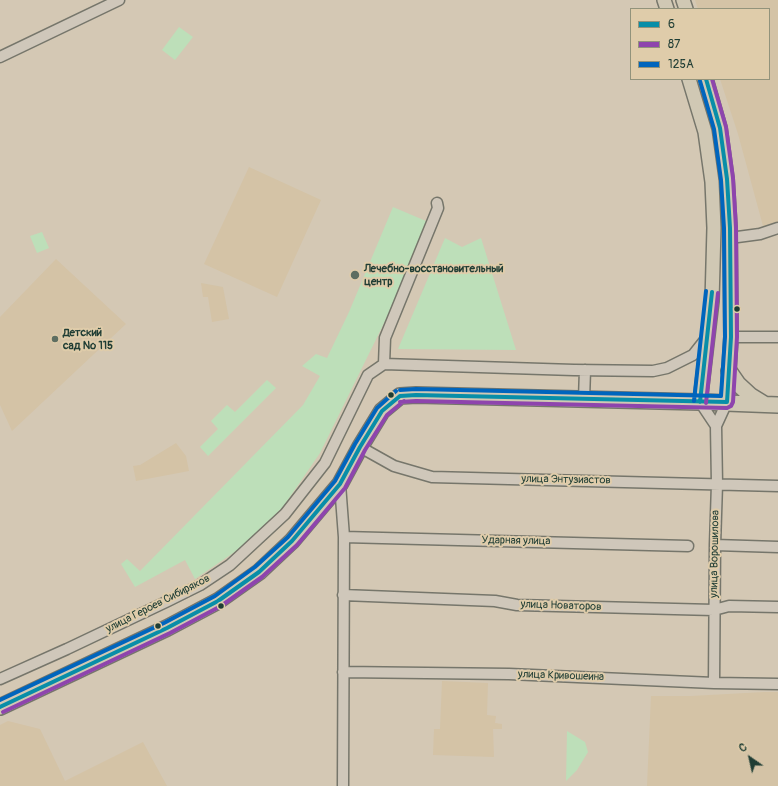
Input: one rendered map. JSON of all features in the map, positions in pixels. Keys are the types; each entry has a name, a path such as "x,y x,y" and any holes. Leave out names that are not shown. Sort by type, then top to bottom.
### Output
{"highway":[{"path":"729,371 738,384 751,396 771,405"},
{"path":"0,707 160,632 218,601 259,572 292,541 340,484 382,411 400,396 727,402 771,405"}],"main road":[{"path":"689,80 705,132 712,182 714,235 712,301 700,402"},
{"name":"улица Ворошилова","path":"706,80 720,128 727,179 730,238 731,337 727,402"}],"street":[{"path":"0,57 119,0"},
{"path":"437,204 438,208 385,338 384,364 653,371 667,368 693,354 708,336"},
{"path":"730,238 760,234 778,228"},
{"path":"731,337 778,337"},
{"name":"улица Героев Сибиряков","path":"0,679 174,598 200,585 230,565 286,514 325,463 368,375 384,364"},
{"path":"584,399 585,370"},
{"path":"700,402 716,426"},
{"name":"улица Ворошилова","path":"714,683 717,484 716,426 727,402"},
{"name":"улица Энтузиастов","path":"360,447 394,466 432,477 778,486"},
{"path":"340,484 344,537 343,786"},
{"name":"Ударная улица","path":"344,537 688,546"},
{"path":"715,545 778,547"},
{"name":"улица Новаторов","path":"343,595 495,601 517,605 714,610 730,606 778,607"},
{"name":"улица Кривошеина","path":"343,672 509,674 714,683 778,684"}],"shaded area":[{"path":"695,0 778,0 778,222 763,226 738,134 720,80 770,80 770,8 698,8"},
{"path":"249,167 321,200 277,297 204,264"},
{"name":"Детский сад № 115","path":"56,259 126,324 12,431 0,405 0,317"},
{"path":"201,283 223,287 229,319 212,322 208,297 203,297"},
{"path":"176,443 186,456 189,471 136,481 133,466 140,465"},
{"path":"442,681 488,683 487,715 496,716 495,723 502,724 502,729 493,729 494,757 433,755 434,729 440,729"},
{"path":"778,692 778,786 647,786 651,696 691,696"},
{"path":"8,721 40,729 65,781 143,742 167,786 0,786 0,725"}],"green space":[{"path":"179,27 193,37 175,60 162,50"},
{"path":"393,207 426,221 427,228 391,309 320,453 283,507 239,549 195,579 185,560 135,587 121,564 127,559 140,571 303,405 320,376 302,366 316,354 327,358 349,312"},
{"path":"42,232 49,248 37,253 30,236"},
{"path":"445,238 462,247 481,238 516,350 398,349"},
{"path":"267,380 276,388 208,456 200,447 218,429 211,421 227,405 235,412"},
{"path":"567,731 585,742 588,752 577,770 566,781"}],"transit line":[{"name":"6","path":"400,396 416,395 727,402 731,337 730,228 727,179 720,128 706,80"},
{"name":"87","path":"400,402 416,401 727,408 731,406 733,402 737,337 736,228 733,178 726,127 712,80"},
{"name":"125А","path":"400,390 416,389 721,396 725,337 724,228 721,180 714,129 700,81"},
{"name":"125А","path":"694,401 706,291"},
{"name":"6","path":"700,402 712,292"},
{"name":"87","path":"706,403 718,293"},
{"name":"125А","path":"0,700 164,623 215,596 255,567 288,537 335,481 377,408 396,391"},
{"name":"6","path":"0,707 167,628 218,601 259,572 292,541 340,484 382,411 400,396"},
{"name":"87","path":"3,712 170,633 221,606 262,577 297,545 345,488 365,450 387,415 404,401"}],"place":[{"name":"Лечебно-восстановительный центр","path":"355,275"},
{"name":"Детский сад № 115","path":"55,339"}]}
